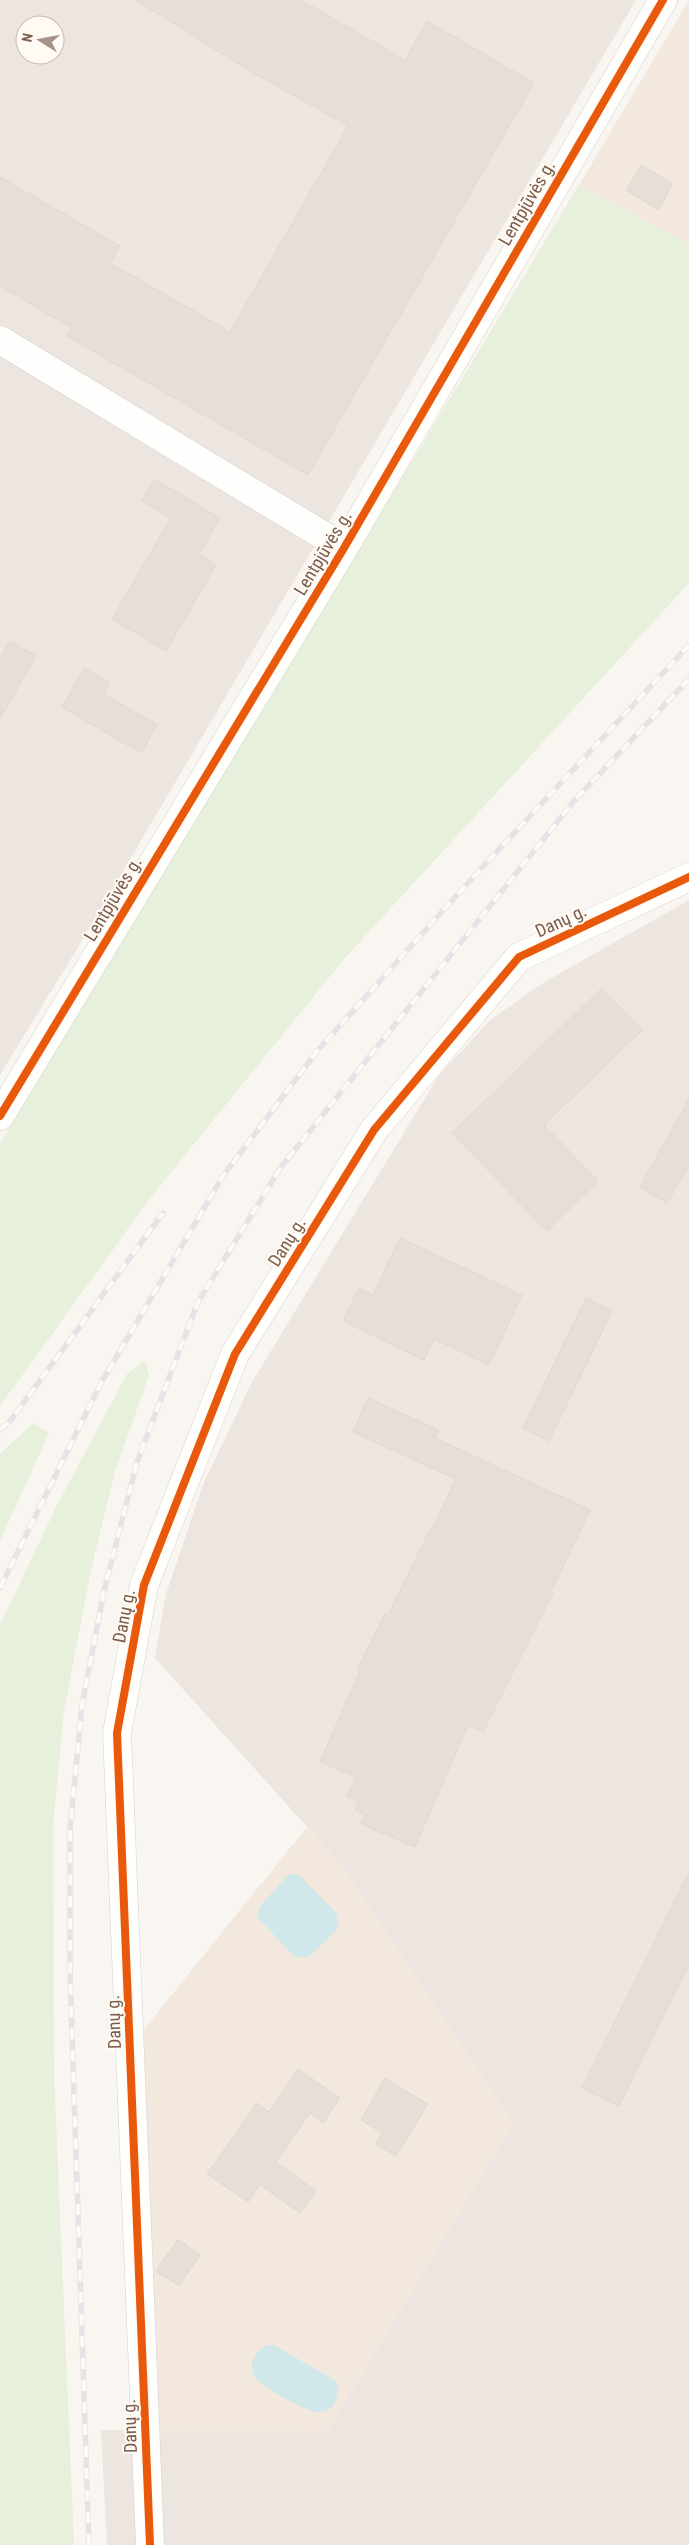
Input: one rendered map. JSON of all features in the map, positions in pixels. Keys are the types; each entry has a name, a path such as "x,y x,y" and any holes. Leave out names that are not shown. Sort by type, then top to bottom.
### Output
{"street":[{"name":"Lentpjūvės g.","path":"0,1116 344,548 663,0"},
{"path":"0,340 344,548"},
{"name":"Danų g.","path":"150,2545 117,1733 144,1585 235,1354 374,1130 519,957 689,877"}],"shaded area":[{"path":"0,0 636,0 86,934 0,1075"},
{"path":"689,0 689,245 579,185"},
{"path":"689,900 689,2545 107,2545 101,2430 327,2432 513,2124 344,1868 155,1658 166,1594 204,1482 252,1382 438,1077 490,1020 543,983"},
{"path":"307,1827 344,1868 513,2124 327,2432 155,2431 141,2033"}],"green space":[{"path":"579,185 689,245 689,583 344,959 151,1197 0,1406 0,1144"},
{"path":"145,1361 149,1375 115,1472 91,1570 64,1711 53,1826 54,2073 74,2545 0,2545 0,1625 55,1509 127,1374"},
{"path":"33,1423 49,1433 0,1541 0,1454"}],"water":[{"path":"298,1874 337,1914 338,1928 309,1957 295,1957 257,1917 260,1906 288,1875"},
{"path":"274,2345 336,2381 338,2391 336,2401 329,2409 319,2412 306,2409 277,2394 257,2380 252,2370 254,2359 264,2346"}],"building":[{"path":"136,0 301,0 405,60 427,21 534,83 308,475 67,336 72,328 0,286 0,177 120,246 110,263 230,332 348,126 245,68"},
{"path":"641,165 673,184 658,210 626,190"},
{"path":"155,479 220,518 199,554 216,565 166,651 112,619 171,518 142,501"},
{"path":"10,641 36,656 0,719 0,658"},
{"path":"84,668 110,683 104,694 157,725 141,753 62,707"},
{"path":"602,988 642,1030 544,1125 598,1181 547,1231 452,1133"},
{"path":"689,1099 689,1165 667,1203 640,1187"},
{"path":"400,1238 522,1295 489,1365 434,1339 424,1360 343,1321 359,1288 373,1295"},
{"path":"586,1298 612,1311 549,1441 523,1428"},
{"path":"368,1398 438,1430 435,1438 590,1510 551,1592 553,1593 483,1732 468,1725 415,1847 361,1824 365,1815 355,1810 359,1801 347,1796 356,1777 320,1762 360,1671 357,1670 385,1614 388,1615 456,1479 353,1432"},
{"path":"689,1872 689,1964 619,2106 582,2088"},
{"path":"298,2069 340,2098 323,2123 310,2113 276,2162 316,2191 300,2213 260,2185 248,2202 207,2174 257,2103 269,2112"},
{"path":"385,2078 428,2104 396,2156 376,2144 382,2133 361,2120"},
{"path":"178,2239 200,2255 179,2286 156,2271"}],"railway":[{"path":"0,1588 101,1383 223,1176 318,1050 465,886 689,645"},
{"path":"89,2545 70,1972 70,1829 82,1705 104,1591 137,1462 198,1302 281,1167 574,801 689,679"},
{"path":"0,1430 11,1420 163,1213"}],"cycle path":[{"path":"0,1116 344,548 663,0"},
{"path":"150,2545 117,1733 144,1585 235,1354 374,1130 519,957 689,877"}]}
